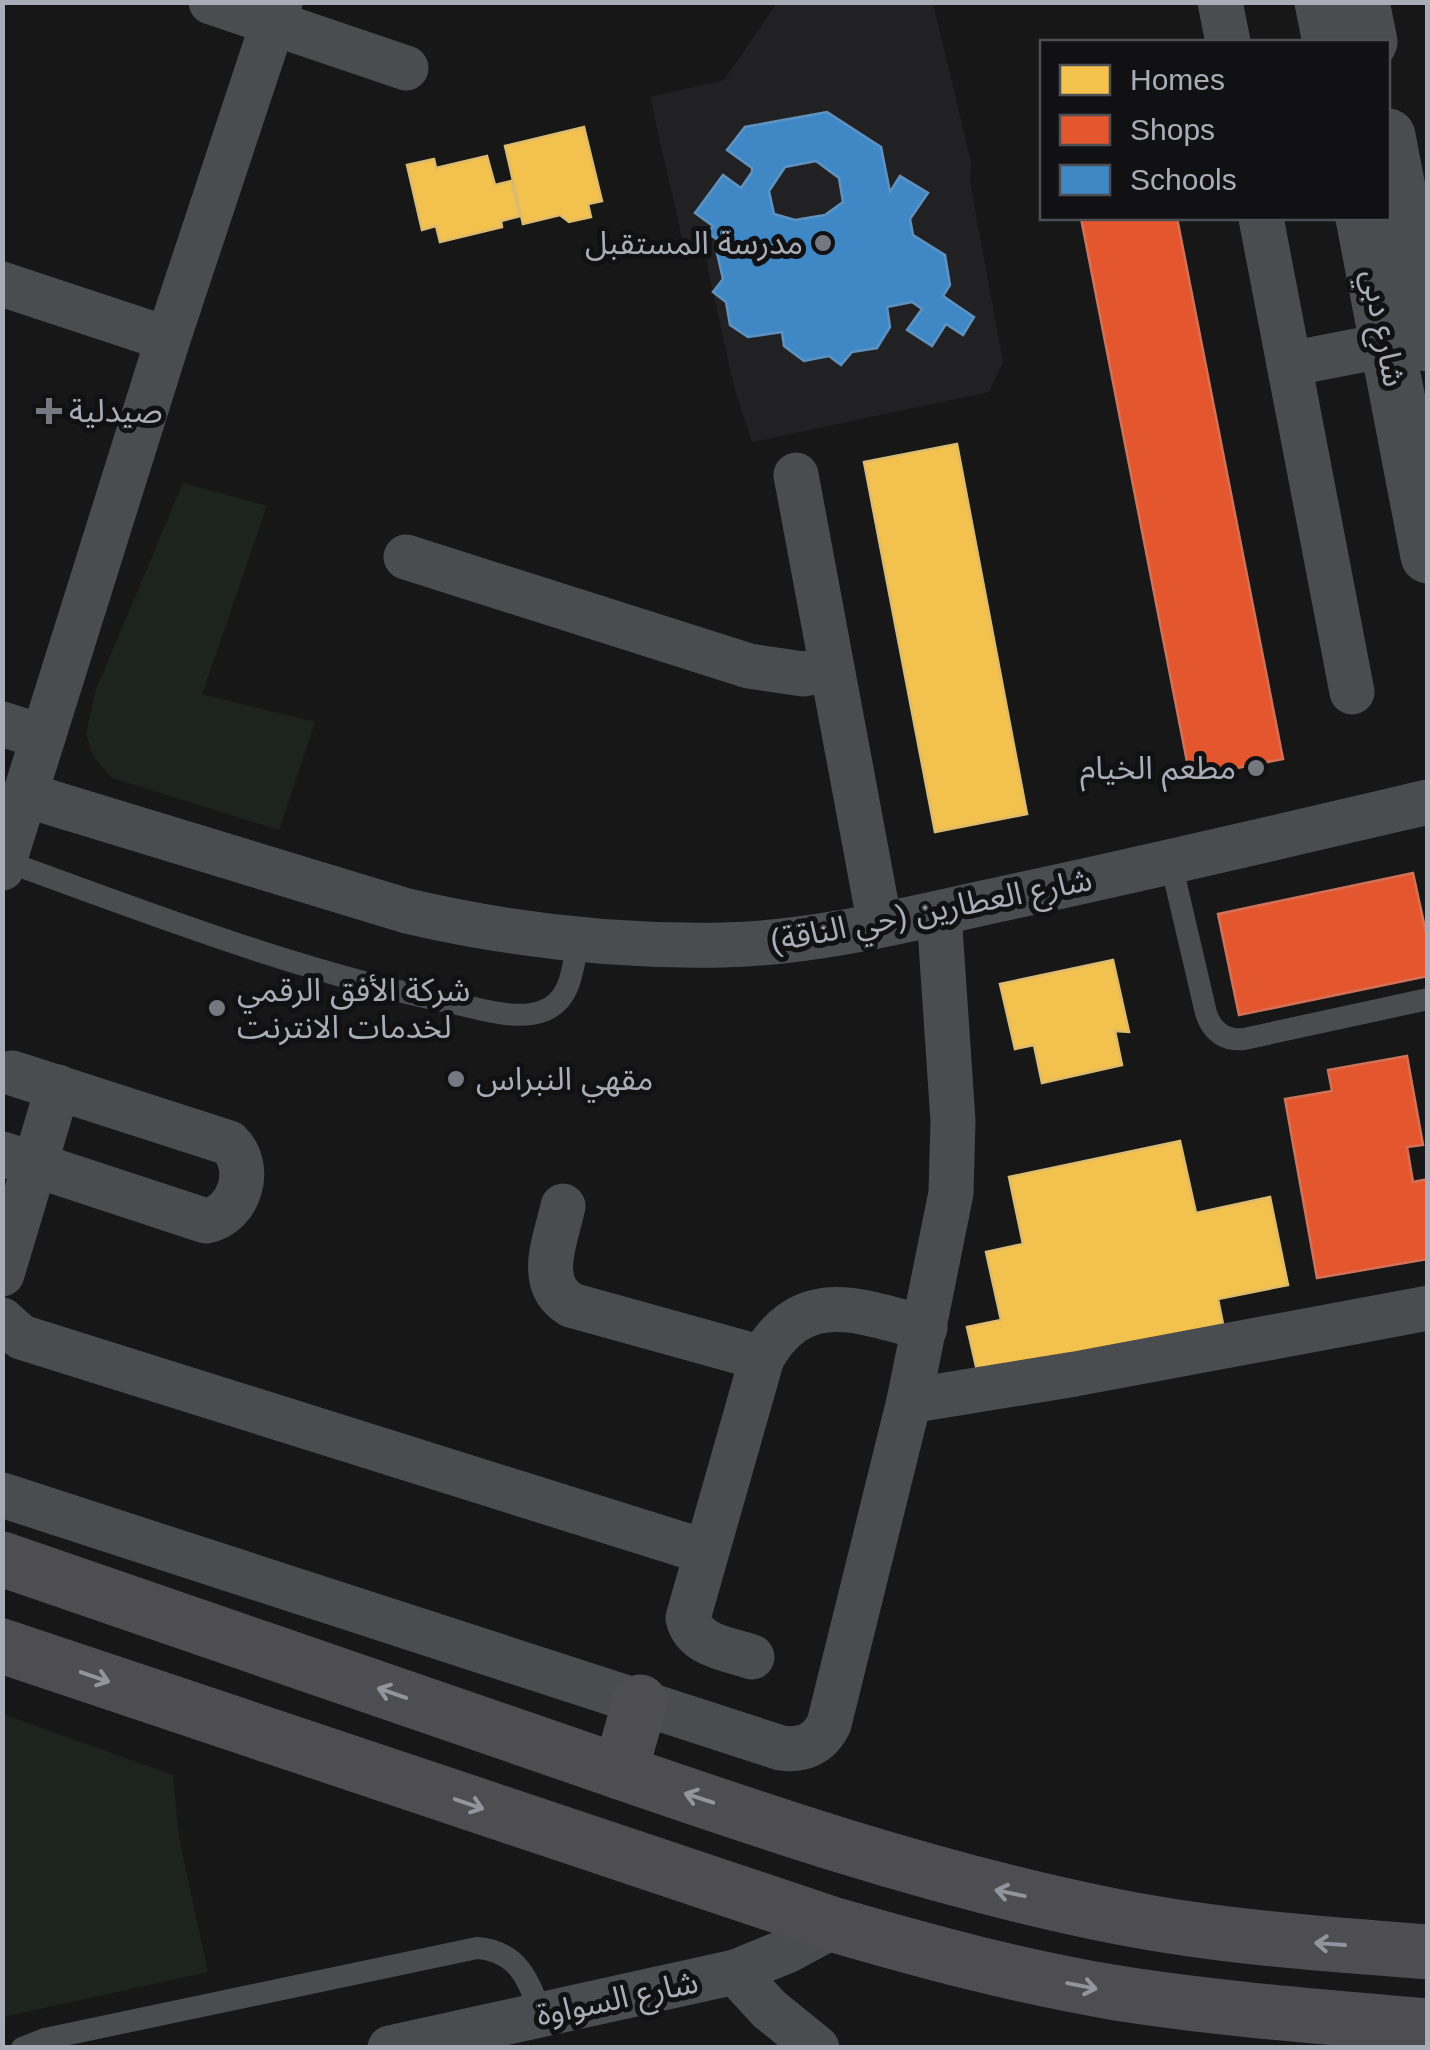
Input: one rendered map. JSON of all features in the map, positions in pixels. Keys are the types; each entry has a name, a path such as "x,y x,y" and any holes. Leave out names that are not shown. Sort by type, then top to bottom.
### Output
{"highway":[{"path":"2,1560 871,1856 992,1890 1121,1918 1254,1938 1428,1952"},
{"path":"2,1646 835,1926 971,1964 1117,1993 1428,2026"},
{"path":"620,1772 640,1702"}],"street":[{"path":"211,2 276,13 406,68"},
{"path":"1220,2 1228,40"},
{"path":"1322,2 1330,40"},
{"path":"1362,2 1370,40"},
{"path":"4,864 26,794 23,730 168,339 276,13"},
{"name":"شارع دبي","path":"1390,158 1428,556"},
{"path":"1261,220 1352,692"},
{"name":"شارع دبي","path":"1364,220 1407,345"},
{"path":"2,284 168,339"},
{"path":"1289,364 1407,345"},
{"path":"796,475 880,925"},
{"path":"406,557 748,666 803,674 832,669"},
{"name":"شارع العطارين (حي الناقة)","path":"26,794 407,911 466,925 578,940 725,945 792,940 939,913 1428,802"},
{"path":"2,1495 781,1748 805,1747 824,1734 909,1401 945,1231 954,1156 939,913"},
{"path":"12,1072 230,1143 238,1152 244,1171 226,1214 206,1221 18,1159"},
{"path":"2,1274 18,1159 58,1087"},
{"path":"563,1206 549,1271 555,1292 562,1300 762,1358"},
{"path":"752,1657 706,1642 691,1631 688,1612 762,1358 771,1341 787,1325 828,1308 851,1308 925,1328"},
{"path":"909,1401 1428,1308"},
{"path":"2,1320 21,1338 706,1552"},
{"name":"شارع السواوة","path":"390,2048 735,1972 835,1926"},
{"path":"735,1972 769,2009 817,2048"}],"lane":[{"path":"1171,862 1209,1023 1224,1037 1244,1039 1428,999"},
{"path":"4,864 249,949 384,988 484,1010 525,1014 554,1006 568,987 578,940"},
{"path":"22,2048 45,2039 477,1948 502,1954 523,1970 541,2015"}],"shaded area":[{"path":"777,3 933,3 971,162 970,182 1003,362 989,392 752,442 734,387 703,246 684,247 650,97 724,80"},
{"path":"183,483 267,506 202,694 315,722 279,830 112,778 93,756 86,734 96,690"},
{"path":"3,1714 173,1775 179,1838 208,1972 3,2017"}],"building: Homes":[{"path":"584,127 602,201 588,204 591,217 569,222 560,215 523,224 505,146"},
{"path":"487,156 495,185 511,181 520,216 501,221 502,227 440,242 436,226 422,230 407,165 434,159 436,168"},
{"path":"957,444 1027,814 935,832 864,462"},
{"path":"1113,960 1129,1032 1115,1031 1122,1065 1042,1083 1034,1045 1015,1049 1000,984"},
{"path":"1180,1141 1196,1213 1270,1197 1288,1285 1218,1299 1223,1324 978,1375 967,1327 1001,1320 986,1252 1023,1244 1009,1177"}],"building: Shops":[{"path":"1081,220 1177,220 1283,759 1190,777"},
{"path":"1413,873 1428,942 1428,976 1239,1015 1218,914"},
{"path":"1407,1056 1423,1145 1407,1147 1413,1182 1428,1179 1428,1259 1317,1278 1285,1099 1332,1091 1328,1070"}],"building: Schools":[{"name":"مدرسة المستقبل","path":"827,112 881,147 890,192 900,176 928,193 910,219 913,235 945,255 950,285 943,296 974,317 963,335 946,324 932,346 907,330 922,309 912,302 887,307 890,327 877,348 852,352 841,365 829,356 804,361 784,346 782,332 748,337 730,325 726,302 713,292 723,279 717,253 732,250 708,233 713,226 695,213 723,175 741,188 752,172 752,168 727,150 745,127","holes":["816,161 839,178 843,202 825,215 795,220 774,214 769,191 785,167"]}],"place":[{"name":"مدرسة المستقبل","path":"823,243"},
{"name":"صيدلية","path":"49,411"},
{"name":"مطعم الخيام","path":"1256,768"},
{"name":"شركة الأفق الرقمي لخدمات الانترنت","path":"217,1008"},
{"name":"مقهي النبراس","path":"456,1079"}]}
